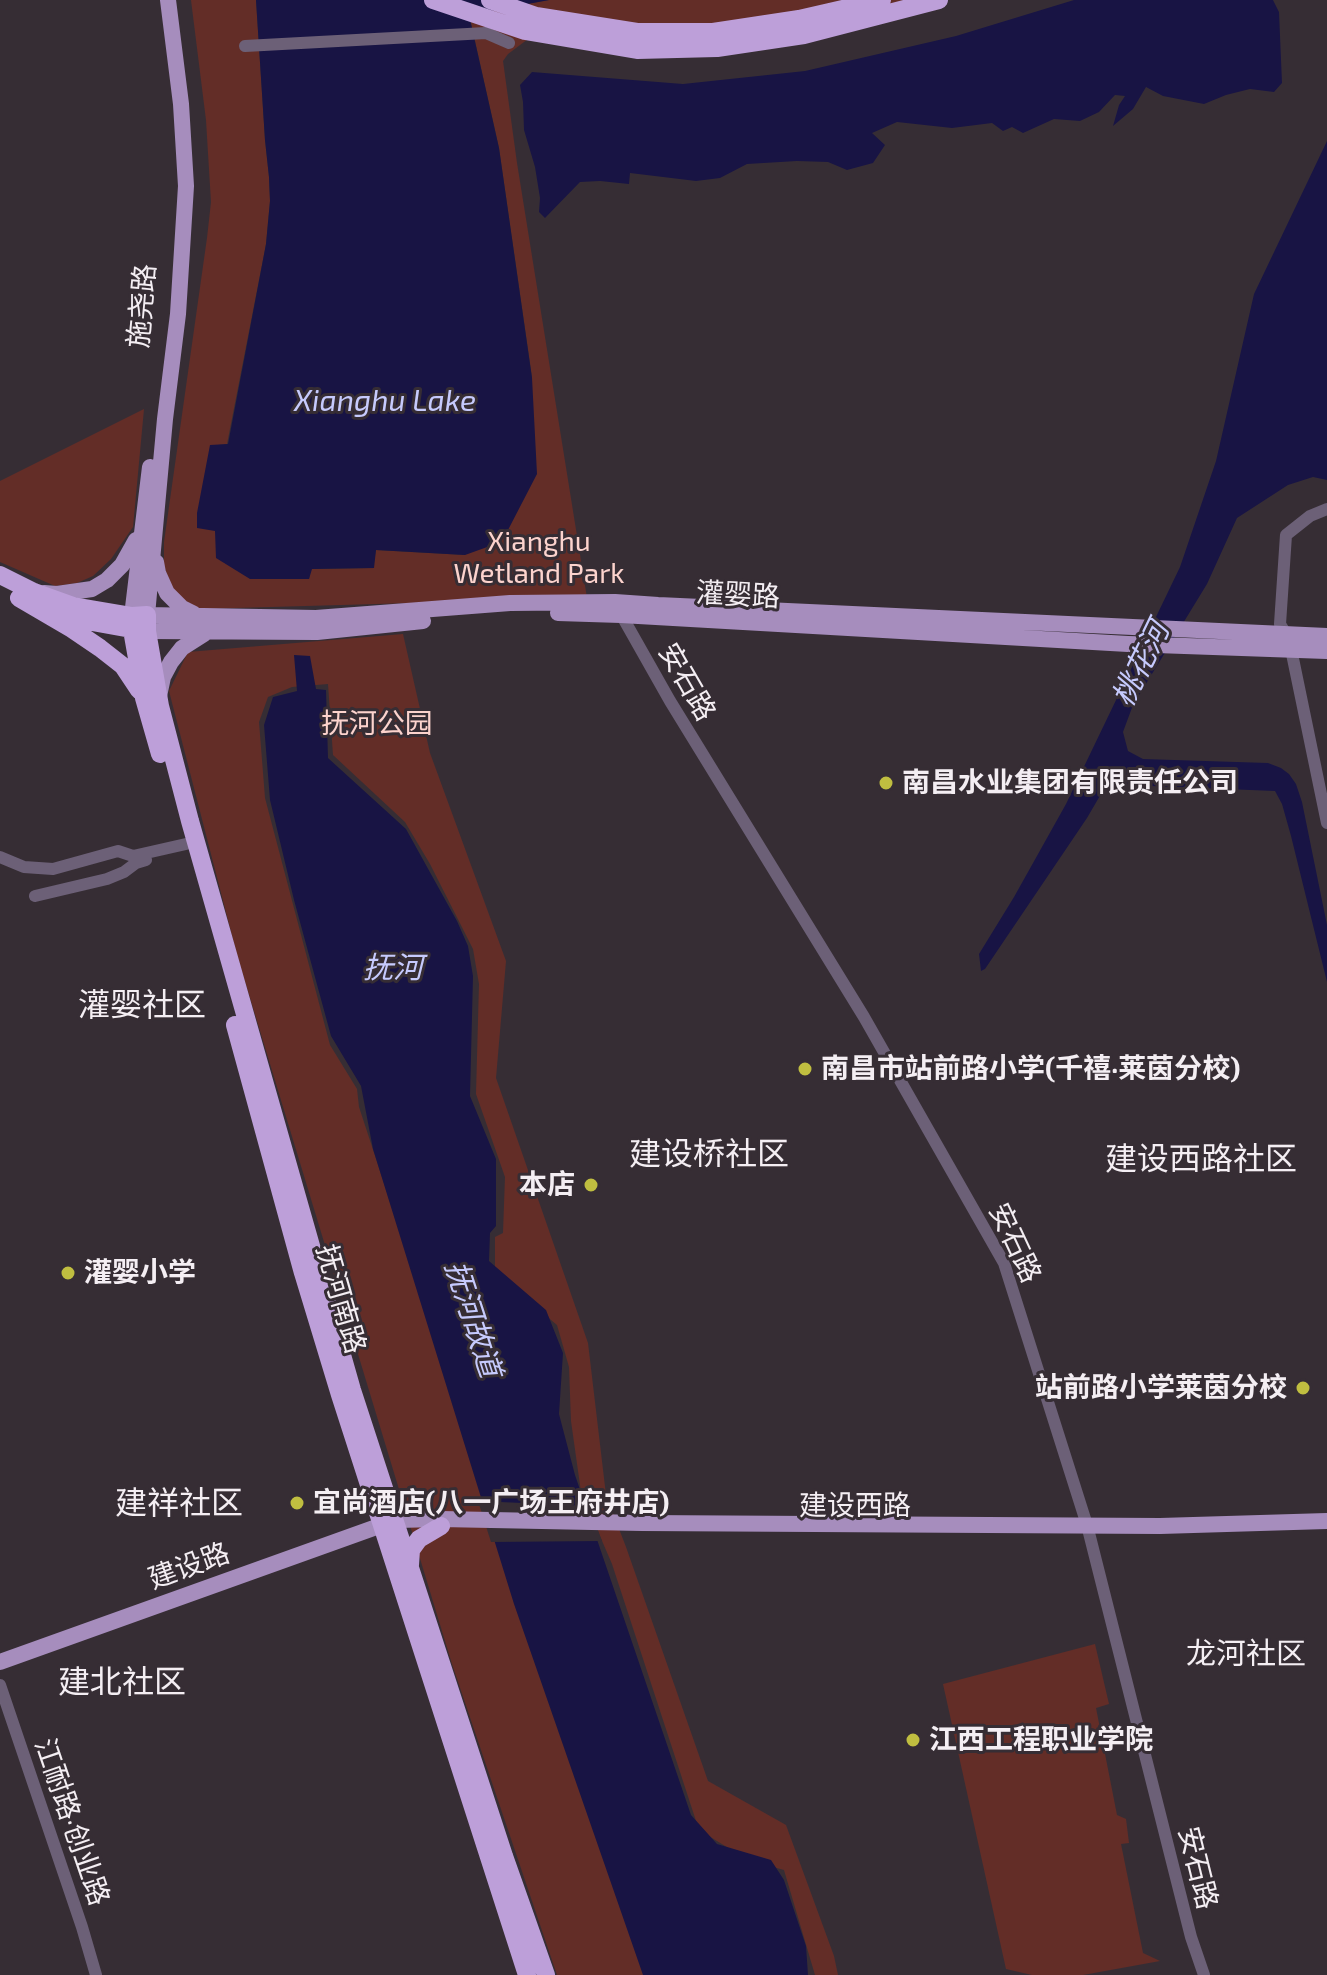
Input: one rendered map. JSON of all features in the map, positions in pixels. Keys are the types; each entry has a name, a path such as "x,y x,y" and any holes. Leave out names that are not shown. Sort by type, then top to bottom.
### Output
{"highway":[{"path":"433,0 525,31 637,50 717,48 804,35 939,0"},
{"path":"490,0 536,16 637,32 713,32 799,19 874,2"},
{"path":"0,575 123,666 151,698"},
{"path":"0,589 26,595 70,618 139,623"},
{"name":"抚河南路","path":"139,623 151,698 187,847 303,1273 390,1526 410,1565 546,1975"},
{"name":"抚河南路","path":"151,698 190,821 390,1526 526,1971"},
{"path":"410,1565 411,1550 419,1539 441,1522"}],"main road":[{"name":"施尧路","path":"139,623 169,315 177,188 172,101 159,0"},
{"name":"施尧路","path":"148,528 178,314 186,186 181,104 168,0"},
{"path":"26,595 92,589 122,565 148,528"},
{"path":"148,528 158,573 167,593 202,625 171,662 151,698"},
{"name":"灌婴路","path":"139,623 202,625 510,603 1131,635 1170,629 1289,642 1327,651"},
{"name":"灌婴路","path":"1131,635 1157,645 1289,642 1327,636"},
{"name":"建设西路","path":"390,1526 441,1522 642,1527 1088,1528 1327,1521"},
{"name":"建设路","path":"0,1662 390,1526"},
{"name":"建设西路","path":"1088,1528 1160,1533 1327,1528"}],"street":[{"path":"245,46 486,33 509,43"},
{"path":"1327,509 1310,516 1286,535 1280,624 1289,642 1327,823"},
{"name":"安石路","path":"618,608 670,701 864,1017 1004,1263 1088,1528 1191,1937 1204,1975"},
{"path":"0,857 24,867 53,869 118,851 133,856 187,847"},
{"path":"35,896 107,879 136,863 187,847"},
{"name":"江耐路·创业路","path":"0,1685 96,1975"}],"green space":[{"name":"Xianghu Wetland Park","path":"191,0 256,0 269,177 266,244 227,444 210,446 215,531 289,578 309,579 311,569 373,568 376,550 465,555 532,377 499,148 469,14 549,0 924,0 798,33 544,27 503,61 587,598 200,609 183,601 171,586 164,566 164,542 211,202 206,120"},
{"path":"144,409 133,527 111,559 93,576 77,583 55,586 0,562 0,481"},
{"name":"抚河公园","path":"403,634 430,753 506,961 496,1078 588,1343 606,1495 708,1781 786,1825 834,1956 838,1975 815,1975 784,1870 748,1860 699,1830 612,1564 581,1492 571,1421 569,1367 557,1325 495,1273 495,1237 503,1233 505,1177 476,1094 479,984 473,949 405,822 333,755 328,684 292,687 268,697 259,722 265,798 330,1045 357,1089 359,1107 644,1975 557,1975 452,1664 237,955 169,691 188,652"},
{"path":"1095,1644 1109,1704 1096,1708 1117,1815 1126,1819 1129,1843 1121,1844 1143,1953 1160,1961 1083,1975 1032,1975 1006,1969 943,1684"}],"water":[{"name":"Xianghu Lake","path":"256,0 549,0 469,15 499,148 532,378 537,474 508,530 490,546 465,555 376,550 374,568 312,569 309,579 250,579 216,558 215,531 197,528 210,445 228,444 266,244 270,201"},
{"path":"1074,0 1273,0 1279,12 1282,83 1274,92 1250,89 1204,104 1163,96 1146,87 1133,109 1113,126 1125,96 1115,95 1099,112 1080,121 1054,119 1023,133 1012,127 1003,131 992,123 952,128 897,122 872,133 885,145 873,163 847,170 828,162 797,161 747,164 720,178 696,181 630,173 629,184 580,182 545,218 539,212 540,198 524,130 520,85 532,72 683,84 805,71 956,36"},
{"name":"桃花河","path":"1327,141 1327,480 1313,477 1288,485 1237,518 1207,584 1133,705 1123,732 1128,751 1143,759 1268,763 1289,774 1302,802 1327,925 1327,982 1291,836 1275,791 1125,785 1101,794 981,971 979,954 1066,804 1180,567 1216,461 1254,294"},
{"name":"抚河","path":"294,655 310,656 316,689 326,690 328,758 406,829 468,946 473,976 470,1096 496,1159 496,1226 490,1233 489,1261 546,1310 563,1353 559,1414 575,1475 691,1815 717,1844 771,1860 784,1880 806,1946 808,1975 643,1975 514,1604 373,1149 361,1086 331,1036 294,900 270,800 264,725 273,697 297,691"}],"pier":[{"path":"478,1501 589,1506 602,1541 491,1542"}],"place":[{"name":"南昌水业集团有限责任公司","path":"886,783"},
{"name":"南昌市站前路小学(千禧·莱茵分校)","path":"805,1069"},
{"name":"本店","path":"591,1185"},
{"name":"灌婴小学","path":"68,1273"},
{"name":"站前路小学莱茵分校","path":"1303,1388"},
{"name":"宜尚酒店(八一广场王府井店)","path":"297,1503"},
{"name":"江西工程职业学院","path":"913,1740"}],"district":[{"name":"灌婴社区","path":"142,1005"},
{"name":"建设桥社区","path":"709,1154"},
{"name":"建设西路社区","path":"1201,1159"},
{"name":"建祥社区","path":"179,1503"},
{"name":"龙河社区","path":"1246,1654"},
{"name":"建北社区","path":"122,1682"}],"water label":[{"name":"抚河故道","path":"473,1319"}]}
